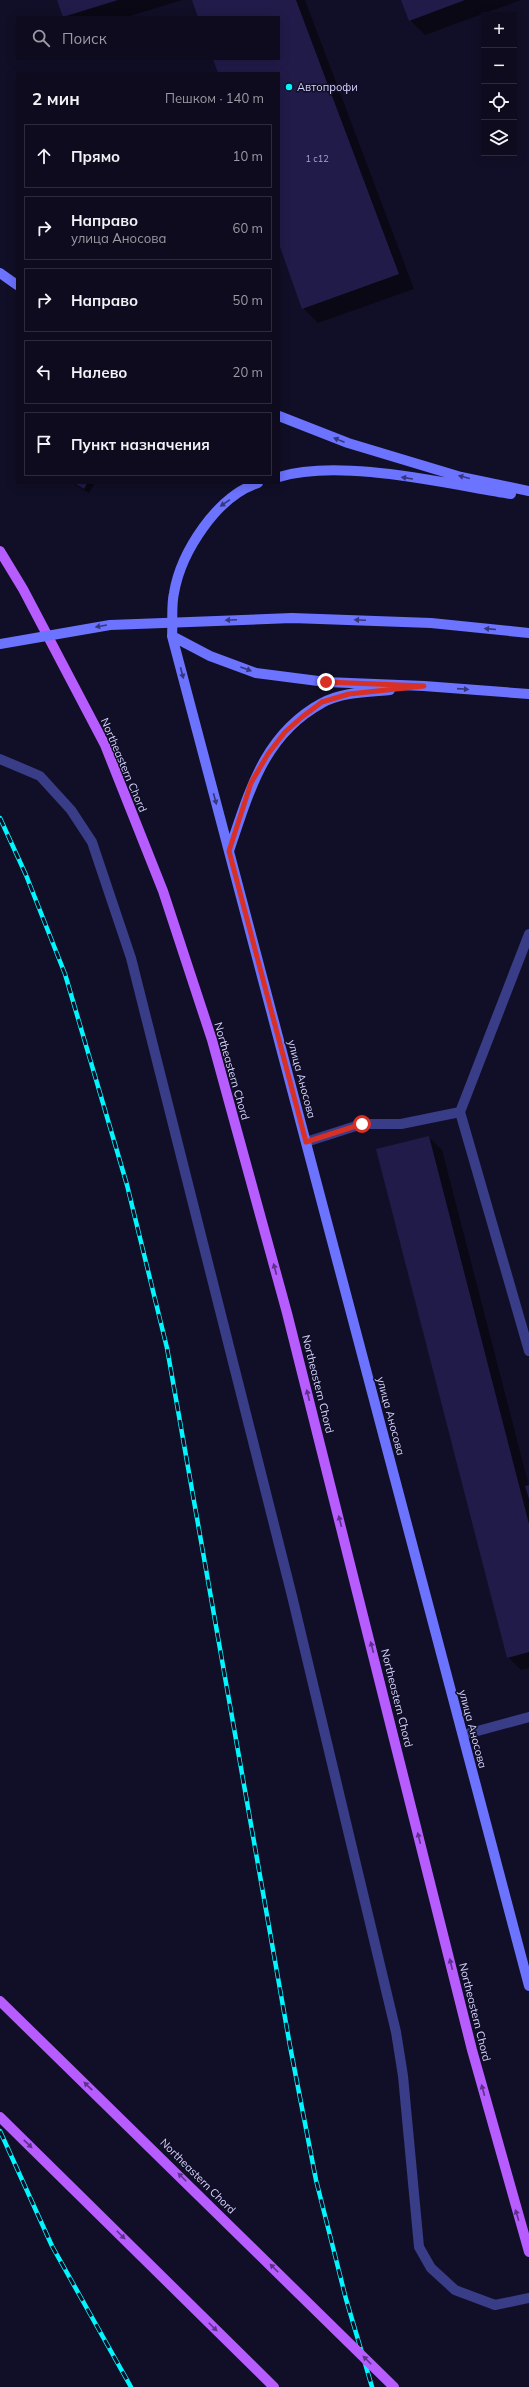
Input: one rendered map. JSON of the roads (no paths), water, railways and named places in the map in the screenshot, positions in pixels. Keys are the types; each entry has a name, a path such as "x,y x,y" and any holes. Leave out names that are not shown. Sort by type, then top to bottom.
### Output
{"main road":[{"name":"Northeastern Chord","path":"0,551 23,590 105,745 163,891 212,1040 279,1283 472,2050 529,2252"},
{"name":"Northeastern Chord","path":"0,2001 394,2387"},
{"path":"0,2117 274,2387"}],"street":[{"path":"0,273 16,284"},
{"path":"280,416 348,443 461,477 529,491"},
{"path":"280,477 324,469 388,475 529,496"},
{"name":"улица Аносова","path":"256,484 216,510 191,546 174,593 172,636 529,1986"},
{"path":"0,644 110,625 292,618 430,623 529,632"},
{"path":"172,636 210,656 256,673 326,682 424,686 529,694"},
{"path":"229,851 251,783 268,754 285,732 302,717 322,702 349,694 424,686"}],"lane":[{"path":"0,759 40,776 71,810 92,842 131,958 290,1588 396,2032 403,2076 419,2247 431,2268 455,2290 495,2305 529,2298"},
{"path":"529,934 460,1112 529,1351"},
{"path":"306,1142 362,1124 401,1124 460,1112"},
{"path":"463,1735 529,1717"}],"railway":[{"path":"0,818 26,875 65,974 127,1185 167,1348 290,2046 316,2180 346,2299 372,2387"},
{"path":"0,2131 52,2246 131,2387"}],"place":[{"name":"Автопрофи","path":"289,87"}]}
